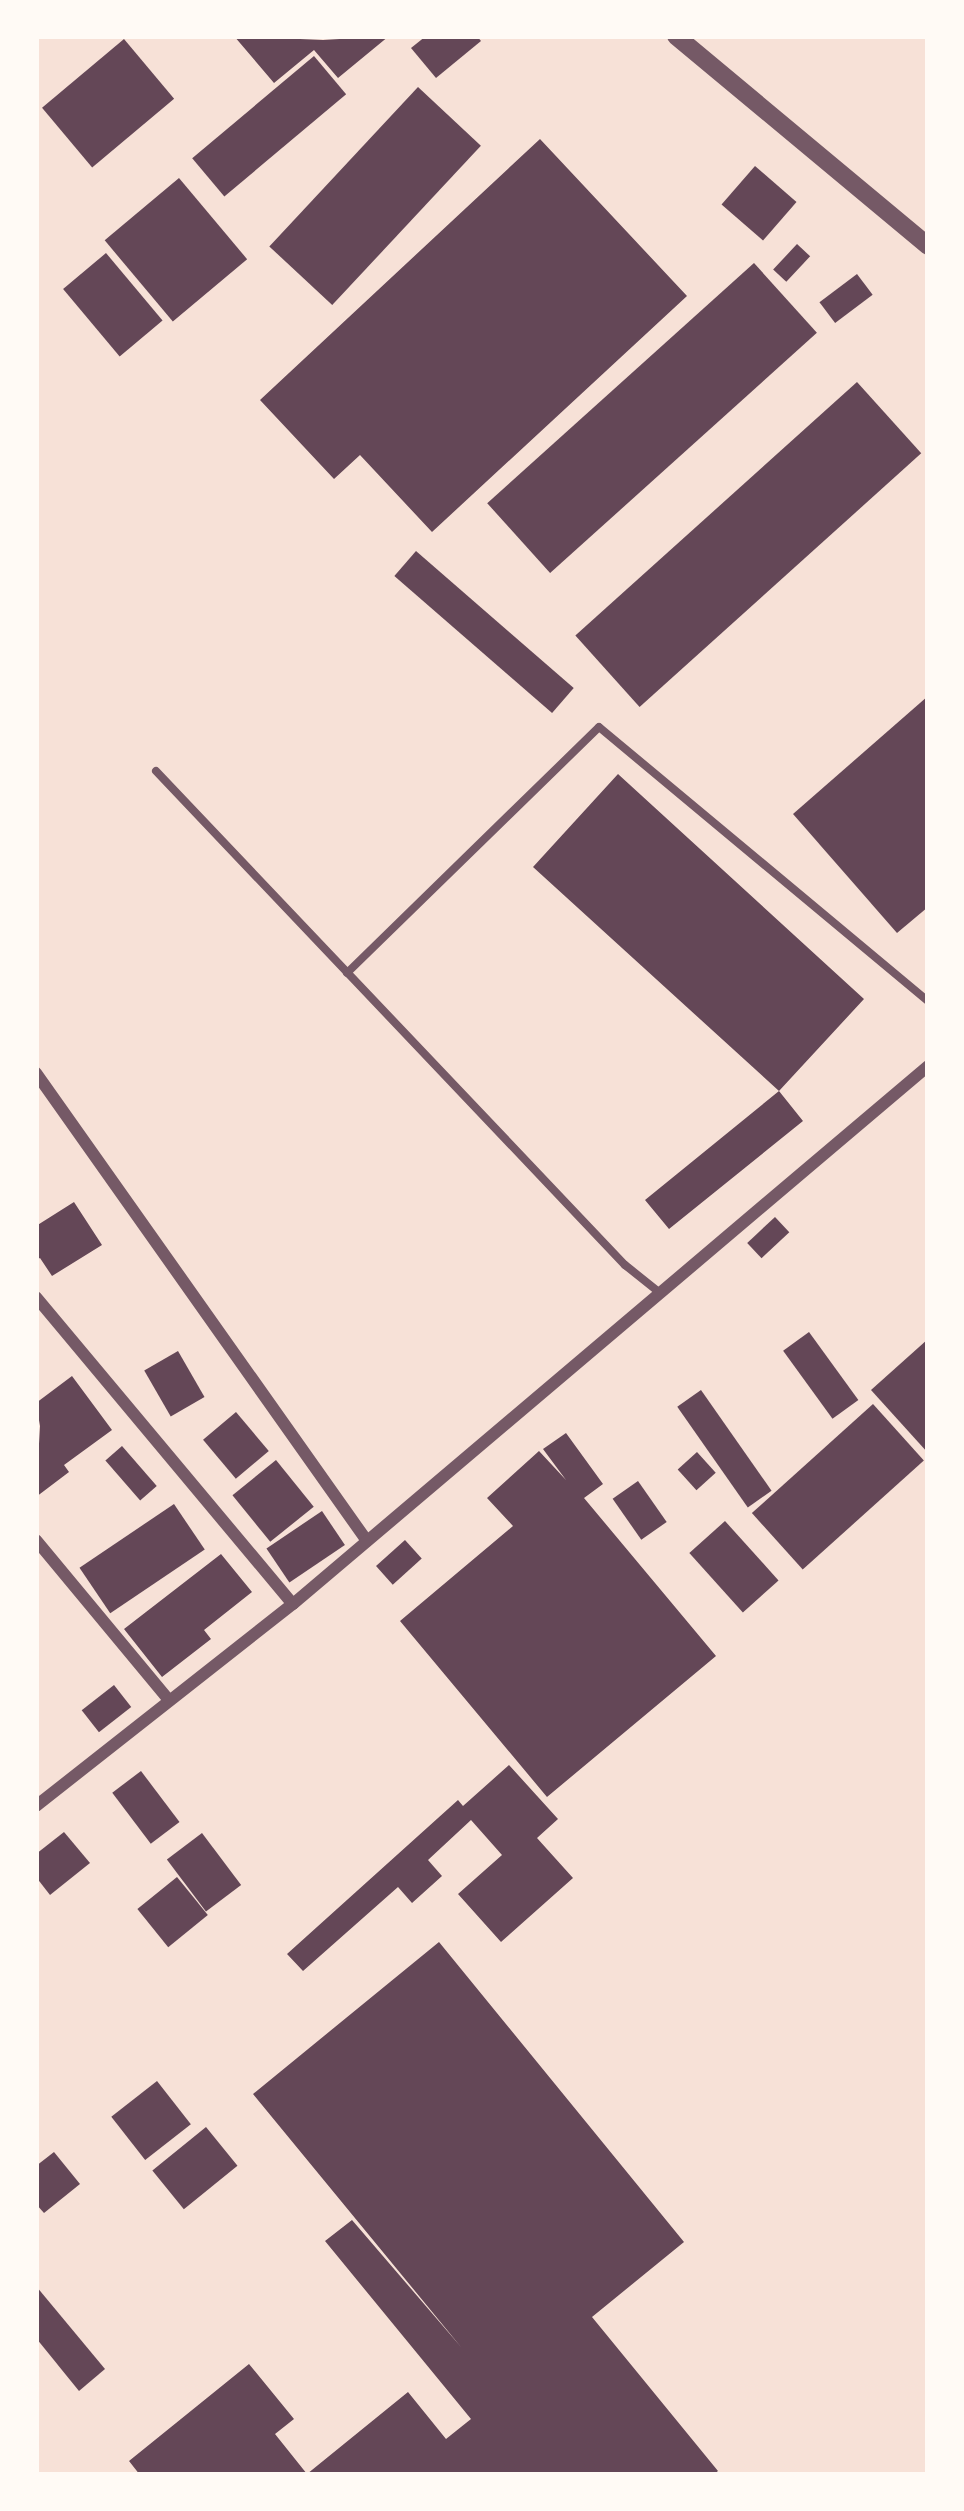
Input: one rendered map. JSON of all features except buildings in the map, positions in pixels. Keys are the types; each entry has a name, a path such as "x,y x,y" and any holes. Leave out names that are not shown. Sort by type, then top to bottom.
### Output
{"street":[{"path":"676,36 928,246"},
{"path":"37,1804 293,1604 928,1066"},
{"path":"36,1073 367,1541"},
{"path":"36,1297 293,1604"},
{"path":"36,1540 169,1700"}],"lane":[{"path":"347,973 598,727 928,1001"},
{"path":"156,771 626,1265 659,1293"}]}
